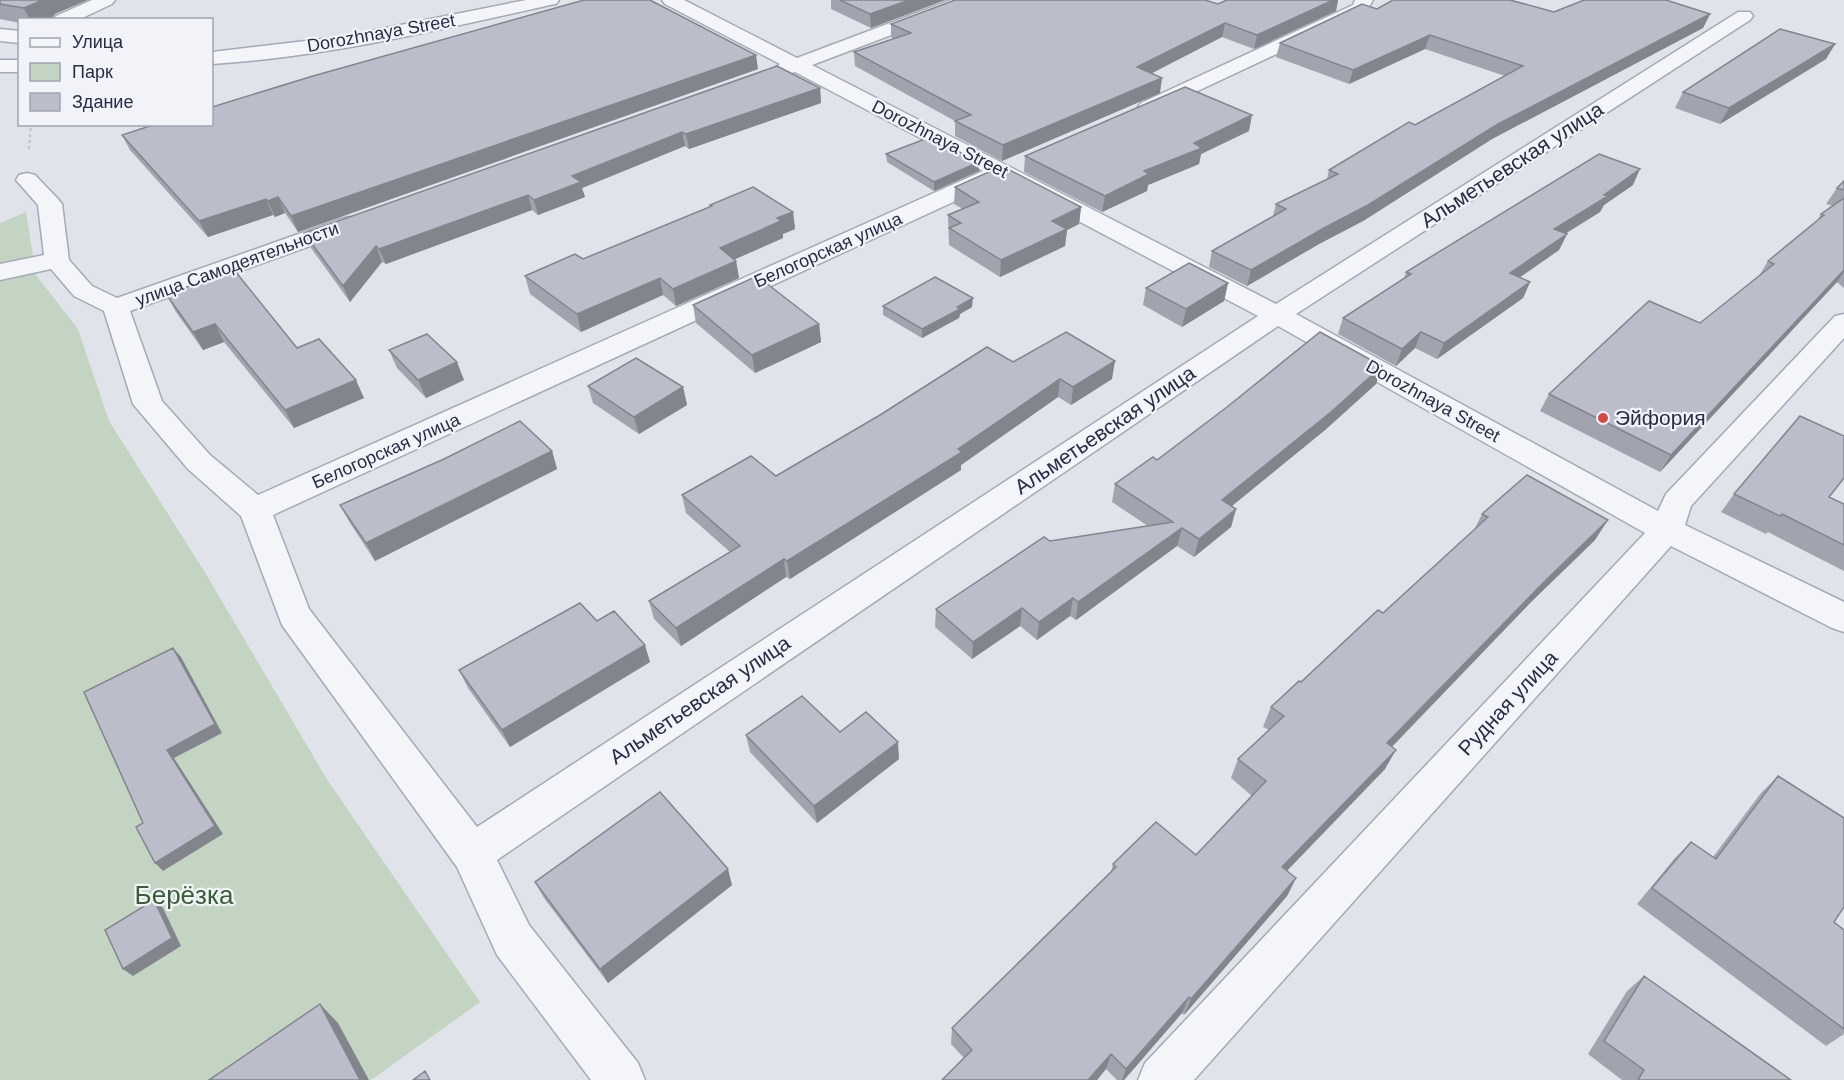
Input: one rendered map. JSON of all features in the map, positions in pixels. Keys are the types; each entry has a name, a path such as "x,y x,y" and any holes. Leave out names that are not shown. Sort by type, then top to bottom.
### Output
{"street":[{"path":"66,18 106,0"},
{"name":"Dorozhnaya Street","path":"213,58 256,54 414,30 550,0"},
{"name":"Dorozhnaya Street","path":"671,0 795,65 1014,166 1277,315 1667,530 1844,618"},
{"path":"767,75 967,0"},
{"path":"1124,118 1360,8 1364,0"},
{"name":"Альметьевская улица","path":"472,853 1277,315 1744,16"},
{"path":"0,35 18,37"},
{"path":"0,66 18,66"},
{"name":"Белогорская улица","path":"255,510 1014,166"},
{"path":"27,180 50,204 57,261 83,291 116,307 148,404 199,462 255,510 294,615 472,853 513,940 621,1080"},
{"name":"улица Самодеятельности","path":"116,307 374,215"},
{"path":"0,272 25,265 57,261"},
{"name":"Рудная улица","path":"1162,1080 1667,530 1677,502 1844,322"}],"green space":[{"name":"Берёзка","path":"26,212 36,275 78,329 109,421 203,569 328,781 480,1002 371,1080 0,1080 0,223"}],"building":[{"path":"0,0 43,0 24,8 0,4"},
{"path":"584,0 650,0 756,55 291,216 278,197 199,221 122,135 150,126 213,126 213,107 313,76"},
{"path":"840,0 909,0 870,14"},
{"path":"955,0 1205,0 1218,4 1227,0 1333,0 1257,35 1225,23 1137,67 1162,78 1003,145 955,121 971,115 854,52 911,33 891,24"},
{"path":"1393,0 1510,0 1554,12 1584,0 1666,0 1710,14 1498,124 1368,205 1251,270 1212,251 1286,209 1276,204 1338,174 1329,170 1409,122 1415,125 1523,66 1430,35 1353,70 1280,43 1362,4 1377,9"},
{"path":"1780,29 1835,44 1729,108 1683,92"},
{"path":"777,66 820,88 686,134 682,132 572,176 581,182 534,200 528,195 379,249 376,246 343,286 304,233"},
{"path":"1185,87 1252,115 1194,143 1202,148 1144,171 1149,174 1105,196 1025,156"},
{"path":"930,137 979,162 934,182 886,154"},
{"path":"1599,154 1640,169 1604,195 1608,196 1554,229 1567,234 1510,273 1530,282 1444,343 1421,332 1402,349 1343,318 1411,274 1406,272"},
{"path":"1002,166 1081,207 1052,221 1067,229 1001,260 949,228 961,223 948,215 979,202 955,187"},
{"path":"1844,181 1844,190 1837,188"},
{"path":"753,187 793,212 777,218 781,221 720,248 736,261 673,289 660,278 577,314 525,276 575,254 583,259"},
{"path":"1844,198 1844,270 1671,455 1549,394 1649,301 1700,323 1774,264 1768,261 1824,215 1821,214"},
{"path":"1189,263 1228,283 1186,309 1146,288"},
{"path":"235,271 297,348 319,339 356,380 285,410 215,324 193,332 166,294"},
{"path":"757,276 819,324 752,355 693,305"},
{"path":"935,277 973,298 957,307 960,309 922,329 883,306"},
{"path":"1066,332 1115,361 1073,387 1060,379 958,449 962,452 787,561 784,559 676,628 649,601 740,546 682,495 751,456 776,476 880,415 987,347 1013,362"},
{"path":"1320,332 1382,366 1331,412 1222,500 1236,509 1199,539 1182,528 1078,602 1073,598 1039,622 1022,608 973,642 936,609 1044,537 1050,541 1173,522 1115,484 1153,457 1157,460"},
{"path":"427,334 457,362 418,380 389,350"},
{"path":"636,358 683,387 634,417 588,386"},
{"path":"1800,416 1844,436 1844,478 1829,497 1844,504 1844,545 1782,514 1780,516 1734,494"},
{"path":"520,421 552,451 366,543 340,505 444,459"},
{"path":"1527,475 1608,520 1545,581 1387,743 1396,750 1282,867 1296,878 1191,999 1189,997 1126,1069 1111,1054 1088,1080 942,1080 972,1050 952,1028 1116,867 1113,864 1156,822 1196,855 1266,781 1238,759 1284,716 1271,707 1378,610 1383,613 1488,517 1482,514"},
{"path":"580,603 597,621 614,611 645,645 502,730 459,670"},
{"path":"173,648 215,724 167,750 215,826 155,863 136,827 143,823 84,692"},
{"path":"802,696 840,732 866,712 898,742 814,806 746,735"},
{"path":"1778,776 1844,818 1844,907 1834,922 1844,930 1844,1029 1652,888 1691,842 1716,859"},
{"path":"660,792 728,869 600,969 535,882"},
{"path":"154,900 172,938 123,969 105,930"},
{"path":"1644,976 1791,1080 1638,1080 1644,1070 1604,1041"},
{"path":"320,1004 360,1080 209,1080"},
{"path":"425,1071 430,1080 413,1080"}],"place":[{"name":"Эйфория","path":"1603,418"}]}
